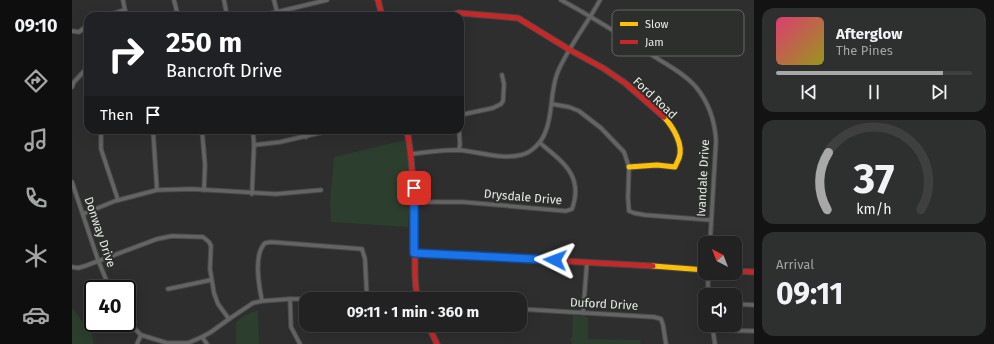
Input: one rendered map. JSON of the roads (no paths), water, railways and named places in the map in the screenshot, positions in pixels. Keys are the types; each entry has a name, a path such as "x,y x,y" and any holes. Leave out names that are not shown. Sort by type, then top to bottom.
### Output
{"street":[{"path":"118,12 125,10 123,0"},
{"path":"174,0 177,12"},
{"path":"224,0 227,12"},
{"path":"274,0 277,12 327,0"},
{"path":"378,0 381,12"},
{"name":"Ivandale Drive","path":"561,0 612,30"},
{"path":"412,154 459,150 508,157 523,154 540,143 546,133 557,73 591,18 600,0"},
{"path":"464,13 518,18 570,50"},
{"path":"72,31 79,32 84,28"},
{"name":"Ford Road","path":"570,50 603,68 625,83 665,118 676,135 680,157 674,168 657,165 629,167"},
{"name":"Ivandale Drive","path":"653,56 683,75 695,86 704,98 712,117 716,131 710,236"},
{"path":"72,87 73,82 84,71"},
{"path":"464,114 493,108 501,104 503,101 504,89 502,75"},
{"path":"552,104 569,107 579,111 589,118 624,152 629,167 629,211 645,215 711,220"},
{"path":"101,134 101,149 118,200"},
{"path":"152,134 157,190"},
{"path":"202,134 205,165 204,190"},
{"path":"252,194 253,134"},
{"path":"254,145 280,142 315,134"},
{"path":"408,134 412,154 415,202 414,253 417,292"},
{"path":"459,134 459,150"},
{"name":"Drysdale Drive","path":"415,202 463,202 566,211 572,209 576,185 573,176 567,167 540,143"},
{"name":"Donway Drive","path":"72,182 73,190 106,280"},
{"path":"83,214 118,200 157,190 204,190 252,194 289,194 322,190"},
{"path":"72,266 78,268 157,239 172,236 203,237 211,246 210,269 214,293 218,304 229,319"},
{"path":"262,301 258,281 260,251 261,247 265,243 271,242 362,249 365,259 366,292"},
{"path":"414,253 698,270"},
{"path":"583,313 587,262"},
{"path":"742,271 754,272"},
{"path":"168,289 211,280"},
{"path":"290,299 291,327 300,344"},
{"path":"136,330 141,335 167,343 188,343 202,337 253,303 262,301 299,299"},
{"path":"742,304 754,305"},
{"name":"Duford Drive","path":"527,309 654,317 660,319 663,325 666,344"},
{"path":"742,331 754,331"},
{"path":"431,332 436,344"},
{"path":"712,332 715,344"},
{"path":"137,344 141,335"},
{"path":"202,337 207,344"}]}
